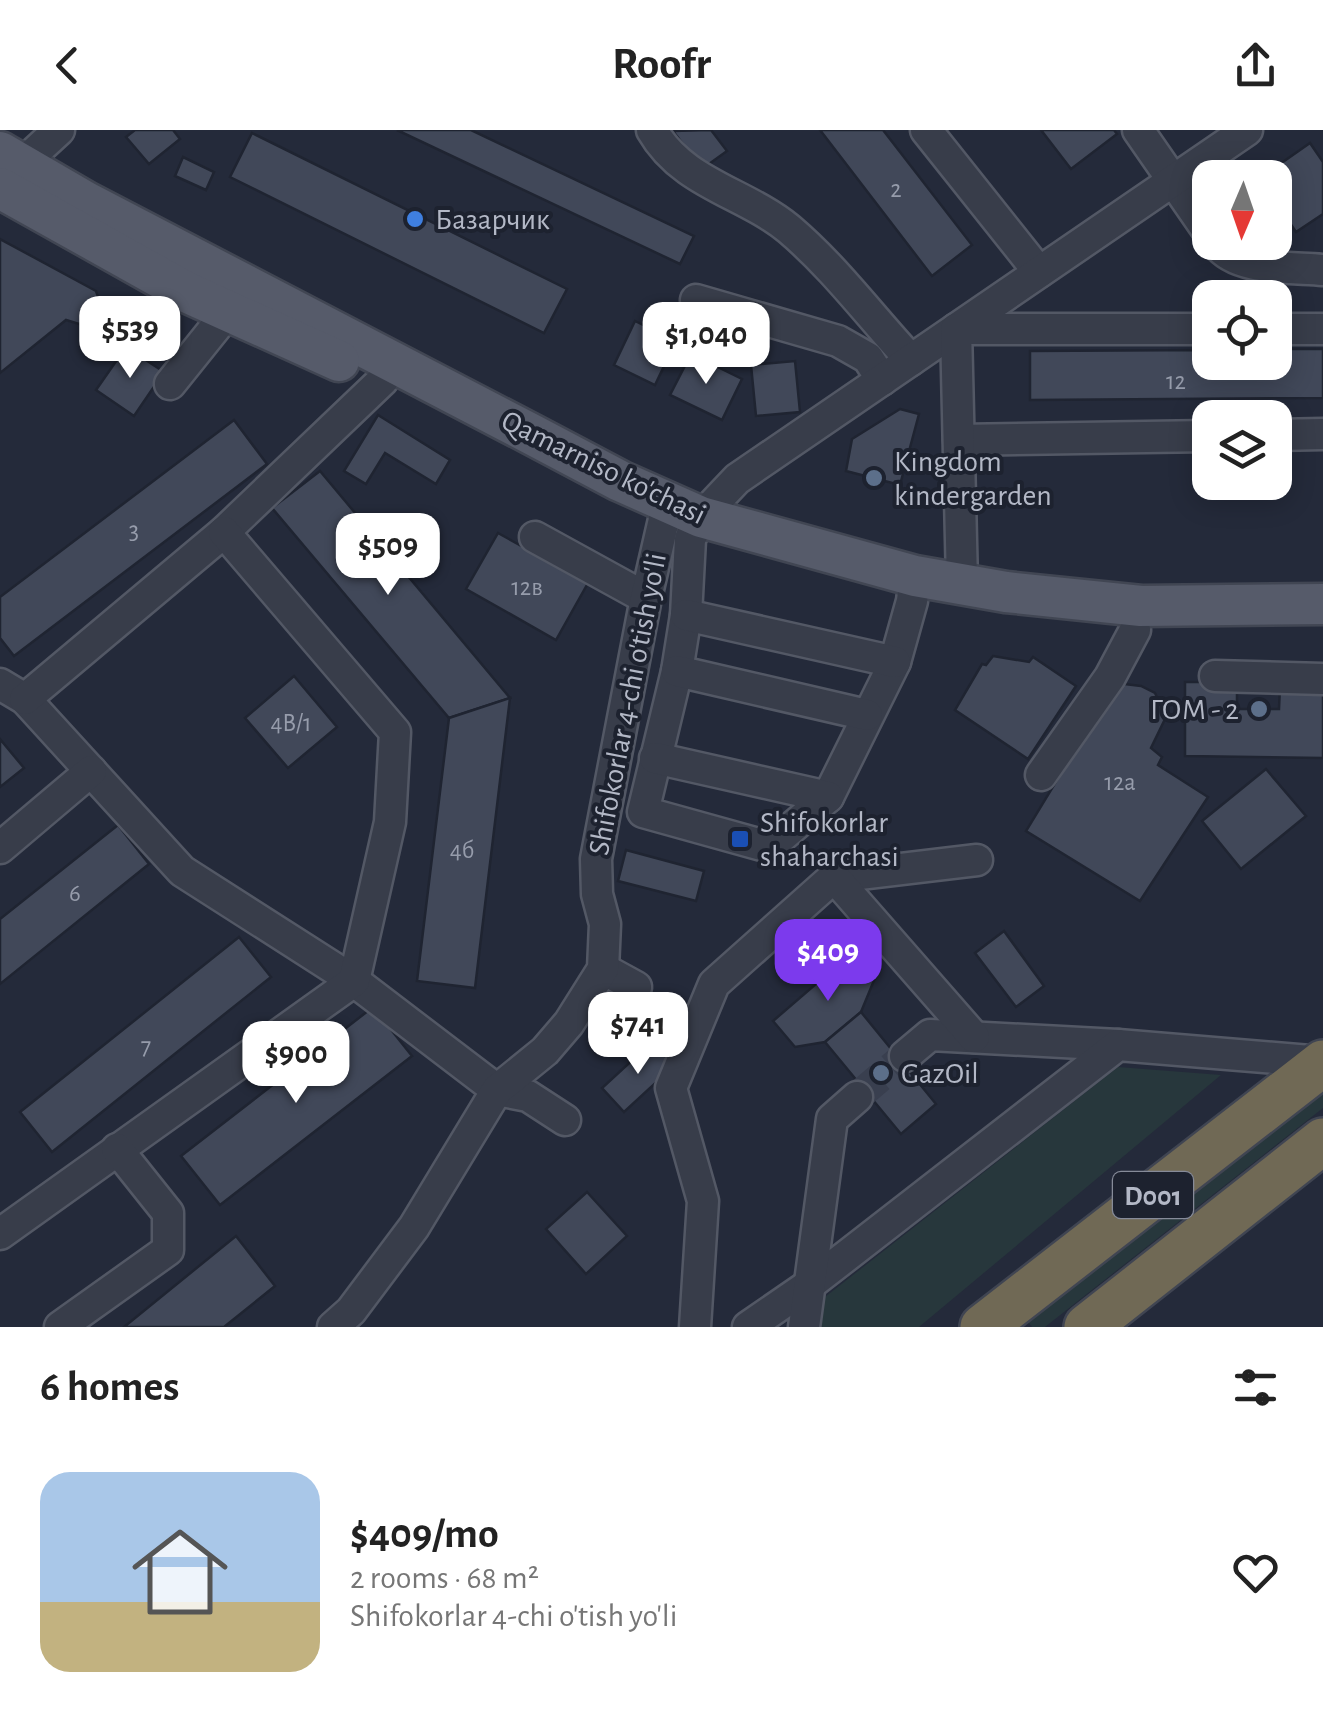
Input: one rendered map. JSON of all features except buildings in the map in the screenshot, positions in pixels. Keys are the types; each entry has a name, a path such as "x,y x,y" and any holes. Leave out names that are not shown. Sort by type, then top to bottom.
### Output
{"highway":[{"name":"D001","path":"988,1326 1323,1063"},
{"name":"D001","path":"1087,1327 1323,1141"}],"main road":[{"name":"Qamarniso ko'chasi","path":"5,158 227,313 383,380 680,521 913,588 1136,630 1323,627"},
{"name":"Qamarniso ko'chasi","path":"5,158 620,481 680,521"},
{"name":"Qamarniso ko'chasi","path":"913,588 962,583 1051,598 1141,606 1323,604"}],"street":[{"path":"5,158 59,130"},
{"path":"652,130 686,171 784,226 822,258 911,360"},
{"path":"926,130 1039,272"},
{"path":"1138,130 1192,206"},
{"path":"913,588 895,662 828,796 769,847 642,812 677,671 686,615 680,521 1175,179 1208,140 1247,130"},
{"path":"1244,260 1323,270"},
{"path":"696,300 838,341 868,358 882,380"},
{"path":"170,384 227,313"},
{"path":"956,329 1192,329"},
{"path":"956,329 962,583"},
{"path":"1292,329 1323,329"},
{"path":"383,380 224,532 12,692 182,870 354,981 497,1090 528,1096 565,1120"},
{"path":"1292,435 1323,434"},
{"path":"959,440 1192,436"},
{"name":"Shifokorlar 4-chi o'tish yo'li","path":"603,969 605,924 597,894 596,859 646,598 680,521"},
{"path":"1,1229 354,981 390,822 396,732 224,532"},
{"path":"534,537 646,598"},
{"path":"686,615 895,662"},
{"path":"1041,775 1110,677 1136,630"},
{"path":"677,671 867,715"},
{"path":"1215,676 1323,679"},
{"path":"655,758 828,796"},
{"path":"0,848 91,771"},
{"path":"694,1327 703,1202 671,1088 714,984 834,877 977,860"},
{"path":"834,877 974,1037"},
{"path":"334,1327 414,1227 497,1090 557,1037 603,969 636,986"},
{"path":"905,1056 930,1035 1323,1063"},
{"path":"748,1327 809,1286 1118,1046"},
{"path":"804,1327 832,1119 858,1097"},
{"path":"60,1327 168,1250 168,1213 117,1148"}],"shaded area":[{"path":"1118,1067 1221,1075 919,1327 818,1327 825,1297"},
{"path":"1323,1085 1323,1108 1045,1327 1032,1327 1026,1319"}],"tunnel":[{"path":"857,1097 905,1056"}],"place":[{"name":"Базарчик","path":"415,219"},
{"name":"Kingdom kindergarden","path":"874,478"},
{"name":"ГОМ - 2","path":"1259,709"},
{"name":"Shifokorlar shaharchasi","path":"740,839"},
{"name":"GazOil","path":"881,1073"}]}
